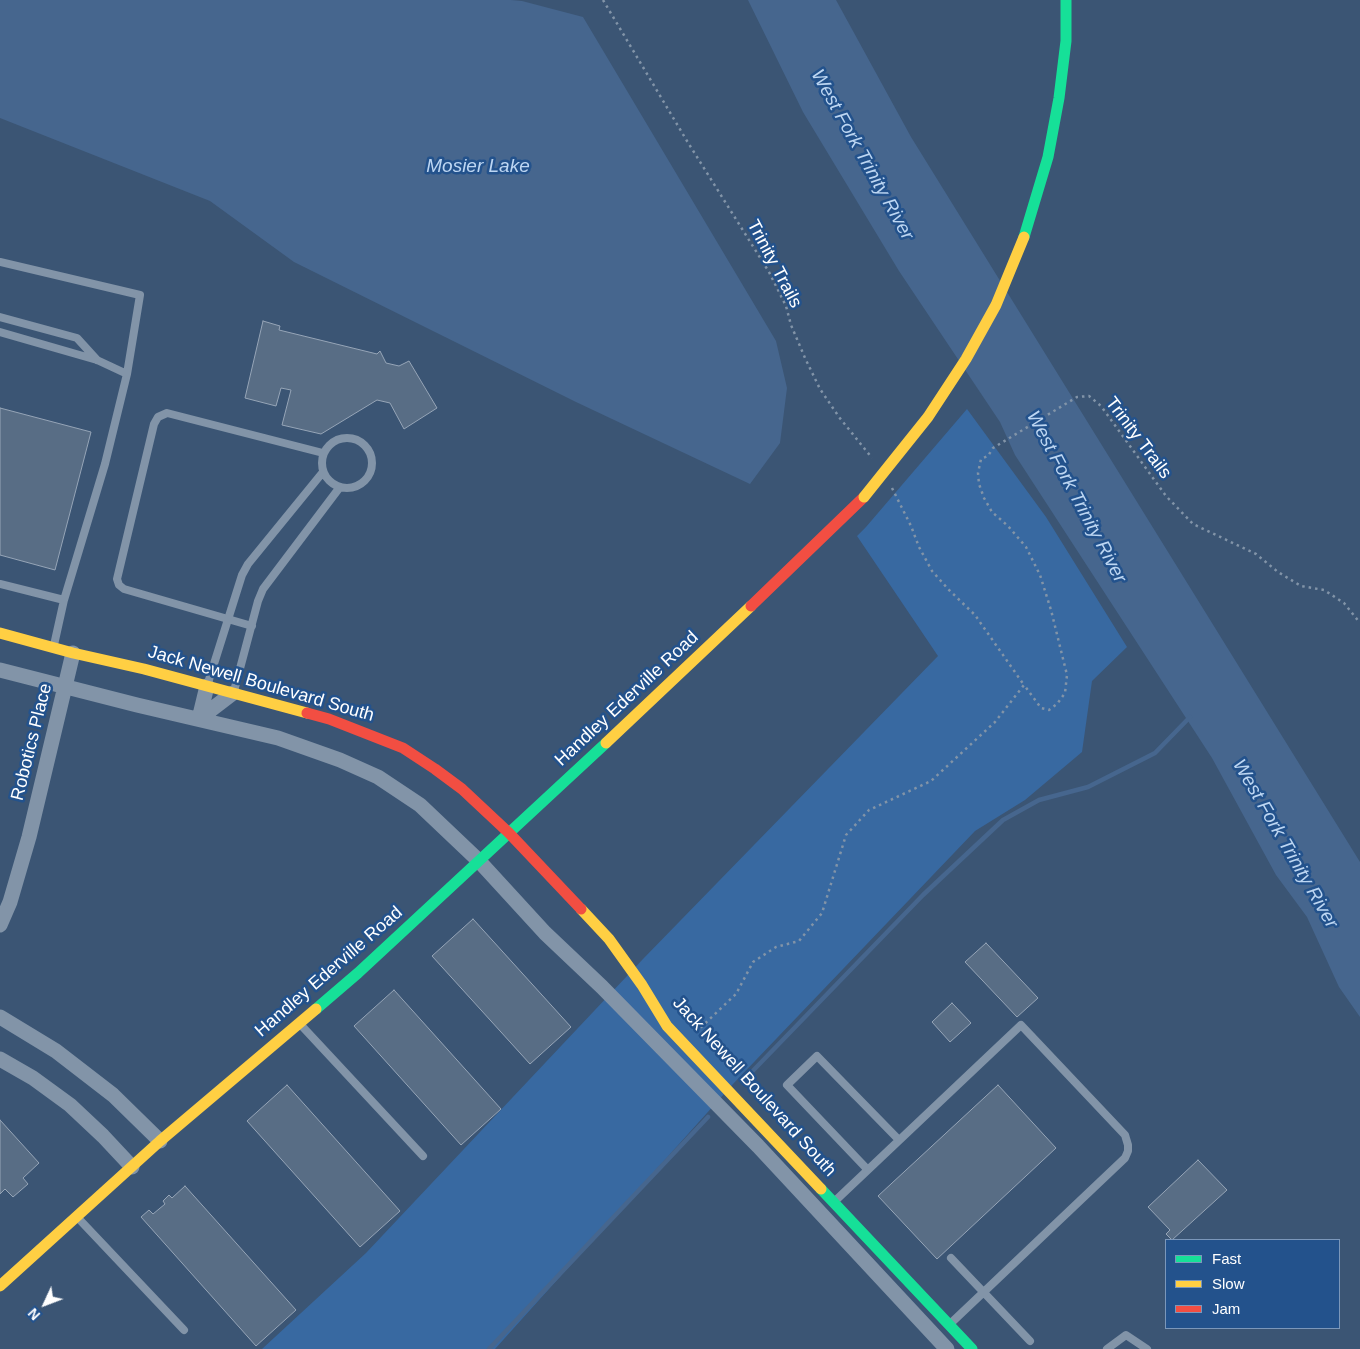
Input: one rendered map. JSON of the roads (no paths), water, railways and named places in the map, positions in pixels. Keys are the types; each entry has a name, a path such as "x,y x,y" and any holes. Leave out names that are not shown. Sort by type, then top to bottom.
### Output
{"main road":[{"name":"Handley Ederville Road","path":"0,1286 160,1141 358,973 648,706 864,497 928,417 966,359 996,305 1024,237 1048,157 1059,98 1066,41 1066,0"},
{"name":"Jack Newell Boulevard South","path":"0,633 144,669 329,719 403,748 435,769 462,789 509,833 554,880 608,940 642,985 668,1026 684,1044 972,1349"}],"street":[{"name":"Robotics Place","path":"0,926 10,902 29,838 73,652"},
{"name":"Jack Newell Boulevard South","path":"0,670 278,738 340,760 378,778 420,805 479,861 545,932 609,994 758,1146 947,1349"},
{"path":"199,719 206,686"},
{"path":"199,719 233,693"},
{"path":"0,1017 56,1051 113,1095 160,1141"},
{"path":"0,1058 34,1078 70,1105 132,1167"},
{"path":"822,1214 834,1202"},
{"path":"936,1338 950,1325"}],"lane":[{"path":"0,262 140,295 127,374 105,464 64,600 53,647"},
{"path":"0,317 77,338 97,360"},
{"path":"0,332 97,360 127,374"},
{"path":"252,626 124,589 119,585 117,579 154,424 158,417 167,413 323,453"},
{"path":"346,437 358,439 369,448 373,468 366,480 359,486 340,487 329,480 323,472 323,453 337,439 346,437"},
{"path":"206,686 242,575 248,564 323,472"},
{"path":"233,693 263,589 340,487"},
{"path":"0,584 64,600"},
{"path":"299,1023 423,1156"},
{"path":"834,1202 898,1139 1021,1025 1125,1136 1128,1151 1125,1158 950,1325"},
{"path":"867,1169 787,1085 818,1056 898,1139"},
{"path":"76,1217 184,1330"},
{"path":"951,1258 1030,1341"},
{"path":"1107,1349 1126,1335 1147,1349"}],"water":[{"name":"Mosier Lake","path":"0,0 511,0 522,1 583,17 776,341 787,388 780,443 750,484 576,402 294,262 210,201 0,118"},
{"name":"West Fork Trinity River","path":"748,0 836,0 911,137 1360,862 1360,1017 1339,987 1307,917 1276,875 1212,758 1015,455 1000,422 899,271 803,112"}],"waterway":[{"path":"743,1081 923,895 1003,820 1039,800 1088,787 1155,753 1190,717"},
{"path":"489,1349 708,1117"}]}
